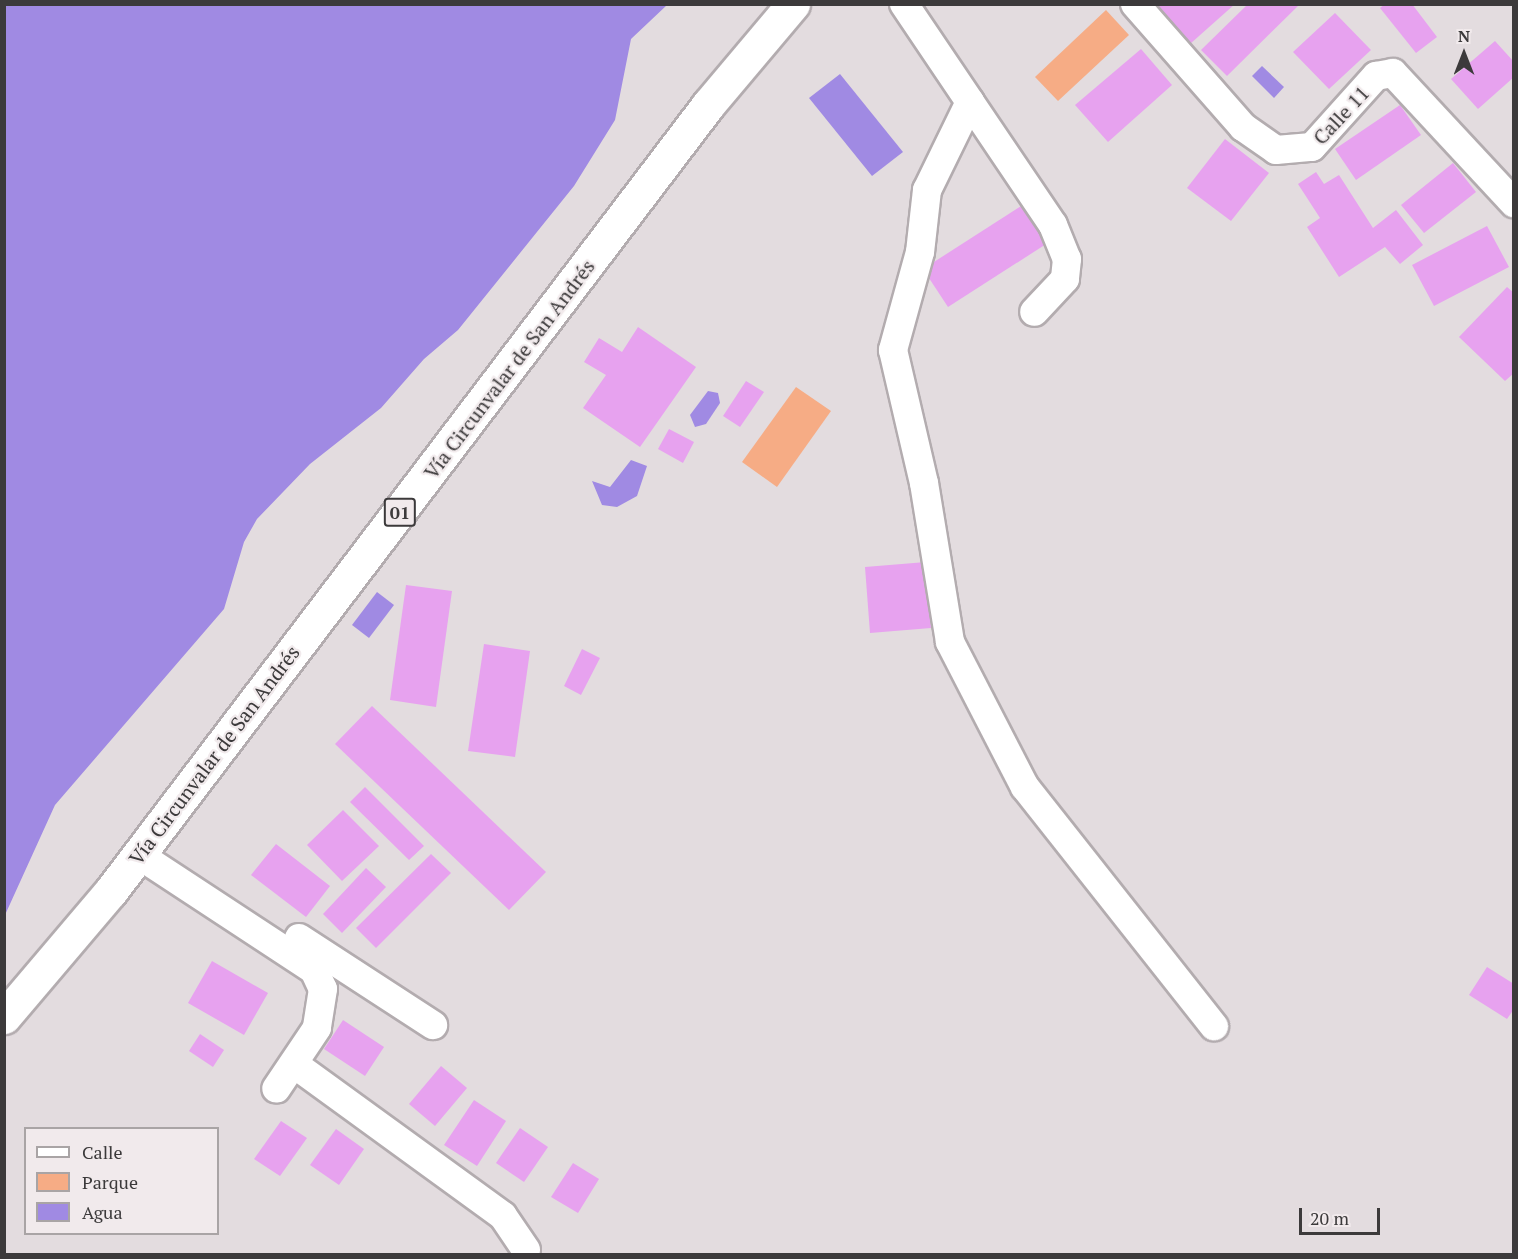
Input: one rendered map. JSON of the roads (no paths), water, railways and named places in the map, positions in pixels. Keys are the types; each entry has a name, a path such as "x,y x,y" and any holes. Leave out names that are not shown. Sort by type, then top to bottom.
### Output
{"highway":[{"name":"Vía Circunvalar de San Andrés","path":"4,1017 144,847 708,105 793,4"}],"street":[{"path":"904,4 1053,225 1067,259 1065,279 1034,312"},
{"name":"Calle 11","path":"1135,4 1243,126 1276,150 1312,147 1376,76 1393,73 1514,204"},
{"path":"970,102 927,190 920,252 892,350 924,483 950,642 1025,787 1214,1026"},
{"path":"144,847 433,1025"},
{"path":"144,847 314,970 323,1004 316,1028 276,1089"},
{"path":"294,1064 503,1216 526,1250"}],"water":[{"path":"5,4 667,5 631,39 615,120 574,186 458,330 424,359 381,408 310,464 257,519 244,542 224,609 55,805 5,915"},
{"path":"1262,66 1284,87 1274,98 1252,76"},
{"path":"840,74 903,152 872,176 809,98"},
{"path":"708,391 718,393 720,403 706,424 695,427 690,415"},
{"path":"631,460 647,466 637,496 617,507 602,505 592,481 610,487"},
{"path":"377,592 394,605 369,638 352,625"}]}
